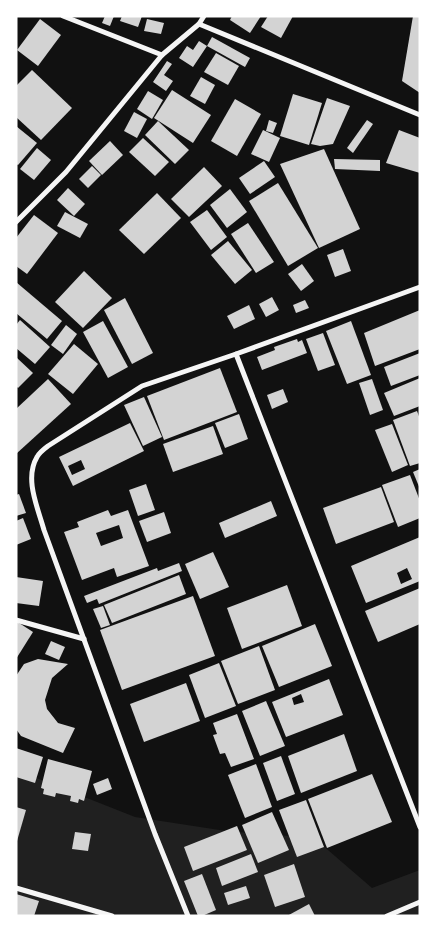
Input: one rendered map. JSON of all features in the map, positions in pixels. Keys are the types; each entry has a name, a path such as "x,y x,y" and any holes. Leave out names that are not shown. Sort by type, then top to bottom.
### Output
{"street":[{"path":"63,16 162,55"},
{"path":"16,222 66,172 162,55 200,24 204,16"},
{"path":"200,24 420,115"},
{"path":"188,916 154,834 44,530 32,484 32,468 37,456 48,446 142,386 420,287"},
{"path":"236,354 420,827"},
{"path":"16,620 84,639"},
{"path":"16,888 112,916"},
{"path":"387,916 420,902"}],"shaded area":[{"path":"16,770 135,817 226,831 314,838 372,888 420,870 420,916 16,916"}],"building":[{"path":"105,16 114,16 110,26 102,23"},
{"path":"122,16 142,16 138,27 120,21"},
{"path":"232,16 261,16 250,33 230,20"},
{"path":"268,16 293,16 281,38 261,27"},
{"path":"413,16 420,16 420,93 402,81"},
{"path":"40,19 61,35 38,66 17,50"},
{"path":"147,19 164,23 161,34 144,31"},
{"path":"212,37 250,58 245,67 207,46"},
{"path":"199,41 207,46 193,67 179,58 187,46 193,50"},
{"path":"216,53 239,66 228,85 204,72"},
{"path":"167,61 172,64 164,75 173,81 166,91 153,82"},
{"path":"32,70 72,108 41,140 16,117 16,86"},
{"path":"201,77 215,85 205,104 190,96"},
{"path":"172,90 211,115 193,143 154,118"},
{"path":"148,91 163,100 152,119 137,109"},
{"path":"293,94 322,103 309,145 280,136"},
{"path":"327,98 350,106 333,144 320,146 311,144"},
{"path":"235,99 261,114 237,156 211,141"},
{"path":"134,112 147,119 137,138 124,131"},
{"path":"269,120 277,123 273,133 266,131"},
{"path":"367,120 373,124 353,153 347,148"},
{"path":"158,121 189,150 175,164 145,135"},
{"path":"16,126 37,143 18,165 16,164"},
{"path":"263,130 280,138 269,162 251,154"},
{"path":"399,130 420,138 420,173 386,163"},
{"path":"143,138 169,162 155,176 129,152"},
{"path":"110,141 123,155 102,175 89,161"},
{"path":"37,148 51,160 34,180 20,169"},
{"path":"324,149 360,229 319,248 280,164"},
{"path":"334,159 380,160 380,171 335,169"},
{"path":"264,161 275,177 250,194 239,178"},
{"path":"92,166 101,175 88,188 79,179"},
{"path":"204,167 222,186 189,217 171,199"},
{"path":"278,183 318,248 288,266 249,201"},
{"path":"68,188 85,204 74,216 57,200"},
{"path":"230,189 247,212 227,228 210,205"},
{"path":"157,193 181,218 144,254 119,230"},
{"path":"207,210 227,237 211,250 190,222"},
{"path":"65,212 88,224 80,238 57,226"},
{"path":"34,215 58,233 27,274 16,266 16,238"},
{"path":"248,223 274,262 256,273 231,234"},
{"path":"228,241 252,270 235,284 211,255"},
{"path":"343,249 351,271 335,277 327,255"},
{"path":"302,264 314,281 301,291 288,274"},
{"path":"84,271 112,298 83,328 55,302"},
{"path":"16,282 62,321 47,339 16,313"},
{"path":"272,297 279,310 266,317 259,304"},
{"path":"125,298 153,353 132,364 104,310"},
{"path":"305,300 309,308 296,313 293,305"},
{"path":"249,305 255,319 234,329 227,316"},
{"path":"420,310 420,349 375,366 364,333"},
{"path":"20,320 50,347 35,364 16,348 16,325"},
{"path":"103,321 128,367 108,378 83,332"},
{"path":"351,321 371,375 347,384 326,331"},
{"path":"66,325 77,334 63,354 51,345"},
{"path":"323,333 335,365 318,371 306,339"},
{"path":"297,339 298,342 302,340 307,353 262,370 257,357 275,350 274,347"},
{"path":"74,344 98,364 73,394 48,374"},
{"path":"420,353 420,375 391,386 384,367"},
{"path":"16,357 33,373 18,388 16,386"},
{"path":"220,368 237,412 164,440 147,396"},
{"path":"420,378 420,406 394,416 384,393"},
{"path":"48,379 71,404 16,454 16,409"},
{"path":"372,379 383,410 370,415 359,383"},
{"path":"283,389 288,402 272,409 267,395"},
{"path":"144,397 162,437 143,446 124,405"},
{"path":"417,411 420,419 420,463 410,466 393,420"},
{"path":"239,414 248,439 225,448 215,423"},
{"path":"130,423 144,451 73,486 59,457","holes":["81,460 85,469 72,475 68,466"]},
{"path":"392,424 408,465 392,472 375,430"},
{"path":"213,426 223,454 173,472 163,444"},
{"path":"420,469 420,489 413,472"},
{"path":"410,475 420,501 420,518 398,527 382,485"},
{"path":"146,484 155,510 138,516 129,490"},
{"path":"381,487 394,522 336,544 323,508"},
{"path":"19,494 26,513 16,516 16,495"},
{"path":"271,501 277,516 225,538 219,523"},
{"path":"108,510 111,516 128,510 149,566 117,577 114,568 82,580 64,532 79,527 77,522","holes":["119,525 123,538 101,546 96,533"]},
{"path":"164,512 171,533 147,542 139,521"},
{"path":"23,518 31,539 16,545 16,521"},
{"path":"420,537 420,581 366,603 351,566","holes":["407,568 412,579 401,584 397,573"]},
{"path":"213,552 229,587 200,599 185,564"},
{"path":"179,563 182,571 99,604 97,599 87,603 84,596 157,568 158,571"},
{"path":"179,575 186,594 112,623 104,605"},
{"path":"16,577 43,581 39,606 16,603"},
{"path":"287,585 302,626 242,649 227,608"},
{"path":"420,588 420,624 378,642 365,611"},
{"path":"193,596 215,656 122,690 100,630"},
{"path":"103,606 110,625 101,628 93,609"},
{"path":"16,621 33,632 16,659"},
{"path":"315,624 332,666 279,687 262,646"},
{"path":"51,641 65,647 59,660 45,654"},
{"path":"259,646 275,690 238,704 221,661"},
{"path":"38,659 68,664 52,678 45,700 47,709 58,723 75,728 63,753 21,736 16,729 16,676 24,664"},
{"path":"219,663 236,706 205,718 189,675"},
{"path":"329,679 343,715 286,737 272,702","holes":["301,694 304,702 294,705 292,698"]},
{"path":"186,683 200,721 144,742 130,704"},
{"path":"266,701 285,746 260,756 242,711"},
{"path":"237,714 254,759 231,767 225,753 220,754 213,735 217,734 213,723"},
{"path":"344,734 357,771 301,793 288,756"},
{"path":"16,748 43,757 35,783 16,777"},
{"path":"281,756 295,794 277,801 263,763"},
{"path":"48,759 92,771 84,801 79,799 78,803 70,801 71,796 56,793 55,797 43,794 44,789 41,788"},
{"path":"256,764 272,807 245,818 228,775"},
{"path":"372,774 392,822 327,848 308,799"},
{"path":"108,778 112,789 97,795 93,784"},
{"path":"306,800 324,847 297,857 279,810"},
{"path":"16,807 26,810 17,841 16,841"},
{"path":"272,812 289,850 258,863 242,825"},
{"path":"237,826 247,850 193,871 184,847"},
{"path":"75,832 91,834 88,851 72,849"},
{"path":"251,854 258,872 222,886 216,868"},
{"path":"294,864 305,897 275,907 264,875"},
{"path":"202,874 216,910 198,916 184,881"},
{"path":"246,886 250,898 228,905 224,893"},
{"path":"16,894 39,901 34,916 16,916"},
{"path":"309,904 315,916 287,916"}]}
